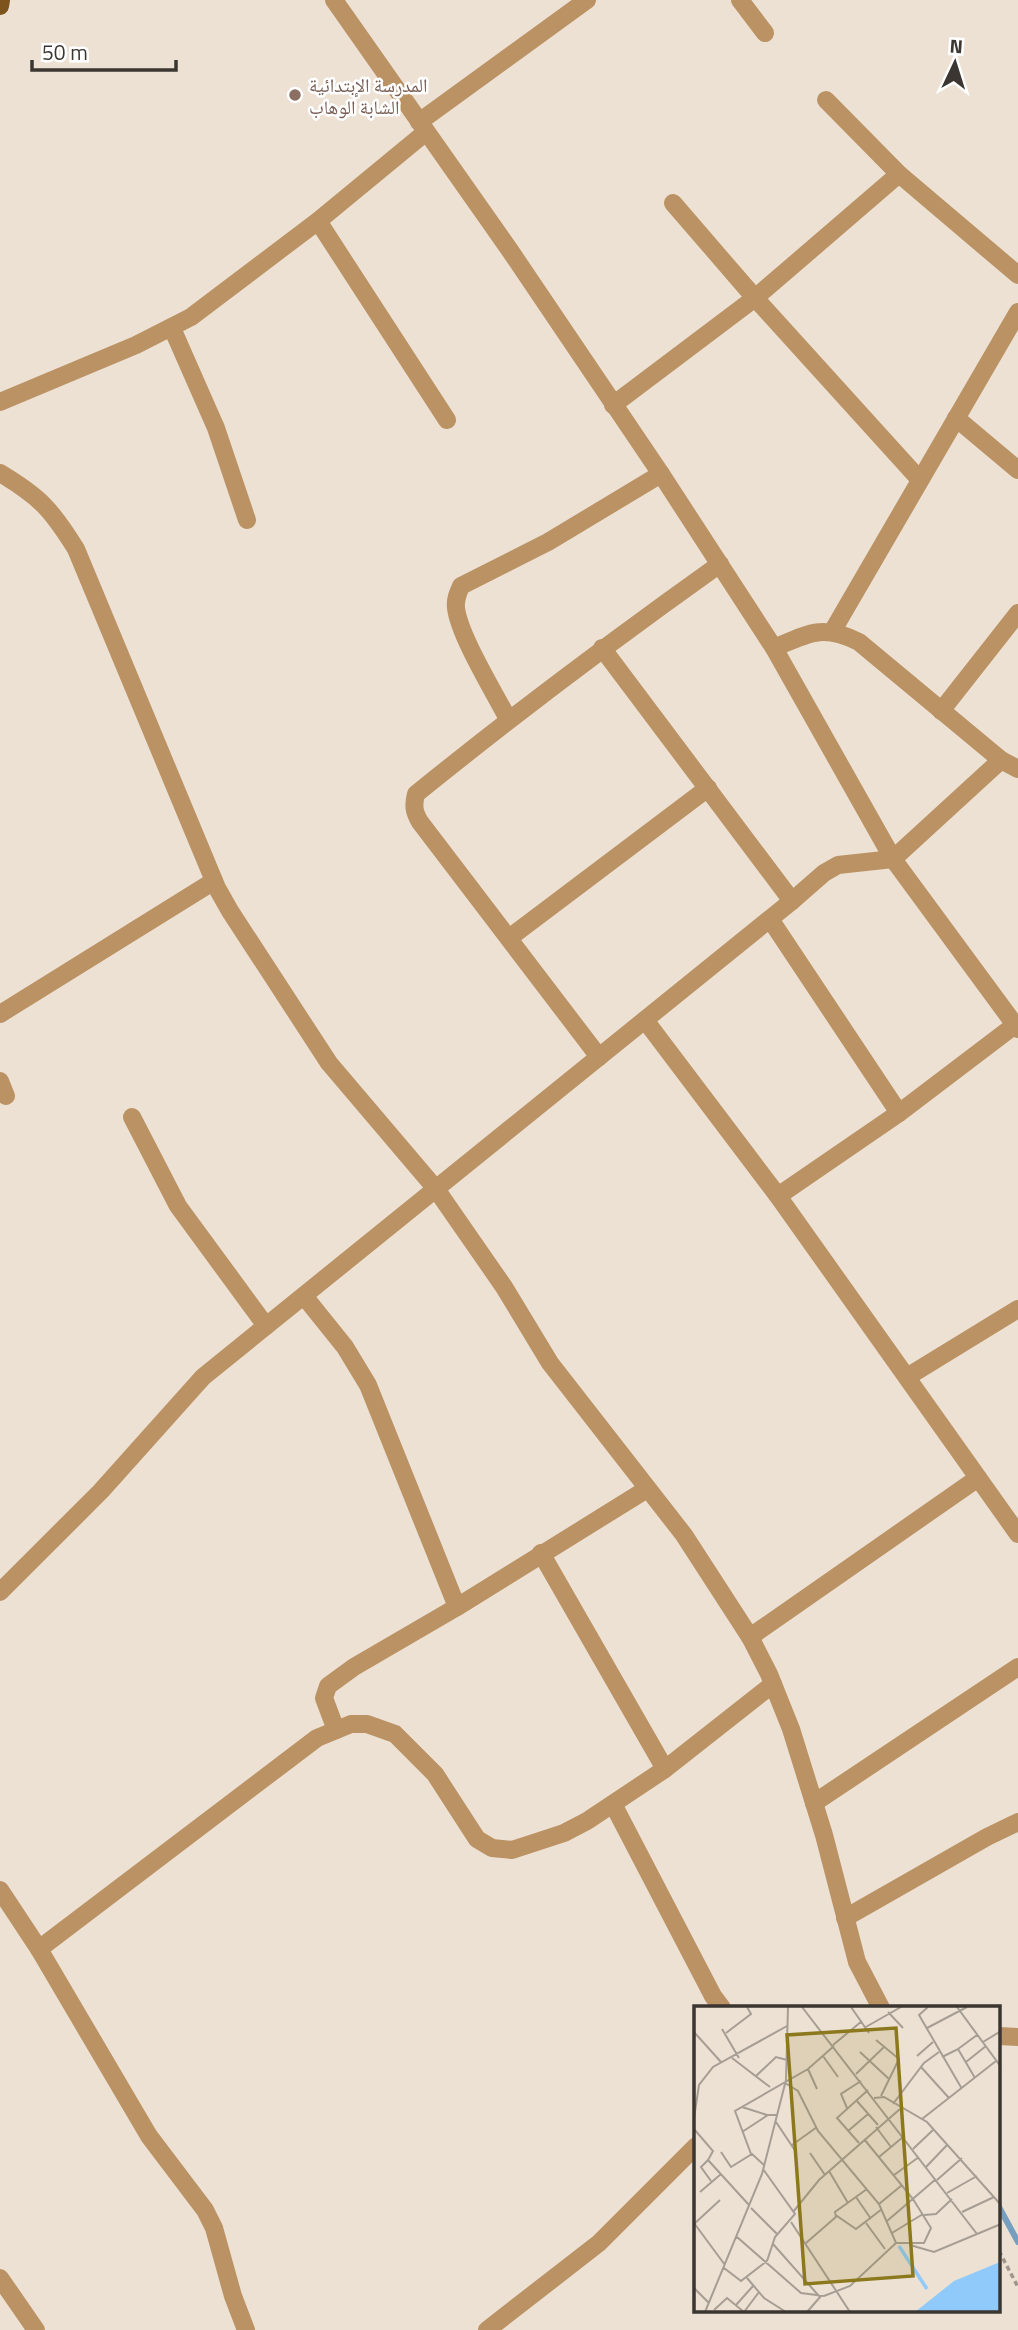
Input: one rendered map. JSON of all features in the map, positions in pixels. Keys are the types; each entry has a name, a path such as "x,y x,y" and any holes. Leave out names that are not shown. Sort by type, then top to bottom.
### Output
{"main road":[{"path":"0,6 1,0"}],"street":[{"path":"334,0 509,250 720,564 774,648 893,859 1017,1027 778,1196"},
{"path":"0,402 172,328 213,302 318,221 422,127 587,0"},
{"path":"740,0 765,33"},
{"path":"827,100 899,174 1018,275"},
{"path":"613,405 755,298 899,174"},
{"path":"673,203 920,480"},
{"path":"318,221 447,420"},
{"path":"832,632 1018,312"},
{"path":"172,328 212,418 247,520"},
{"path":"956,418 1018,470"},
{"path":"0,472 32,492 48,508 76,549 230,911 329,1063 436,1189 504,1287 550,1363 684,1535 750,1637 791,1729 857,1962 880,2006"},
{"path":"508,719 462,628 456,608 456,596 461,586 548,542 661,474"},
{"path":"599,1057 420,822 414,812 413,803 416,794 508,719 720,564"},
{"path":"941,711 1018,613"},
{"path":"774,648 807,634 832,632 859,642 1001,760 1018,769"},
{"path":"603,648 792,901"},
{"path":"0,1592 101,1491 203,1377 824,873 838,865 893,859 1001,760"},
{"path":"509,938 708,788"},
{"path":"0,1014 215,881"},
{"path":"770,919 899,1113"},
{"path":"645,1020 778,1196 1018,1534"},
{"path":"132,1117 178,1206 266,1326"},
{"path":"304,1296 345,1347 368,1385 457,1607"},
{"path":"907,1377 1018,1309"},
{"path":"750,1637 978,1478"},
{"path":"336,1730 324,1698 328,1686 354,1667 648,1489"},
{"path":"541,1553 665,1769"},
{"path":"814,1803 1018,1667"},
{"path":"39,1949 317,1738 351,1724 367,1724 396,1734 435,1774 477,1839 492,1848 512,1850 537,1843 587,1821 665,1769 773,1684"},
{"path":"613,1804 720,2006"},
{"path":"845,1918 1018,1822"},
{"path":"0,1890 39,1949 149,2136 205,2210 214,2228 246,2330"},
{"path":"488,2330 599,2243 694,2148"},
{"path":"0,2278 36,2330"}],"path":[{"path":"1000,2253 1018,2287"}],"waterway":[{"path":"1000,2209 1018,2242"}],"place":[{"name":"المدرسة الإبتدائية الشابة الوهاب","path":"295,95"}]}
